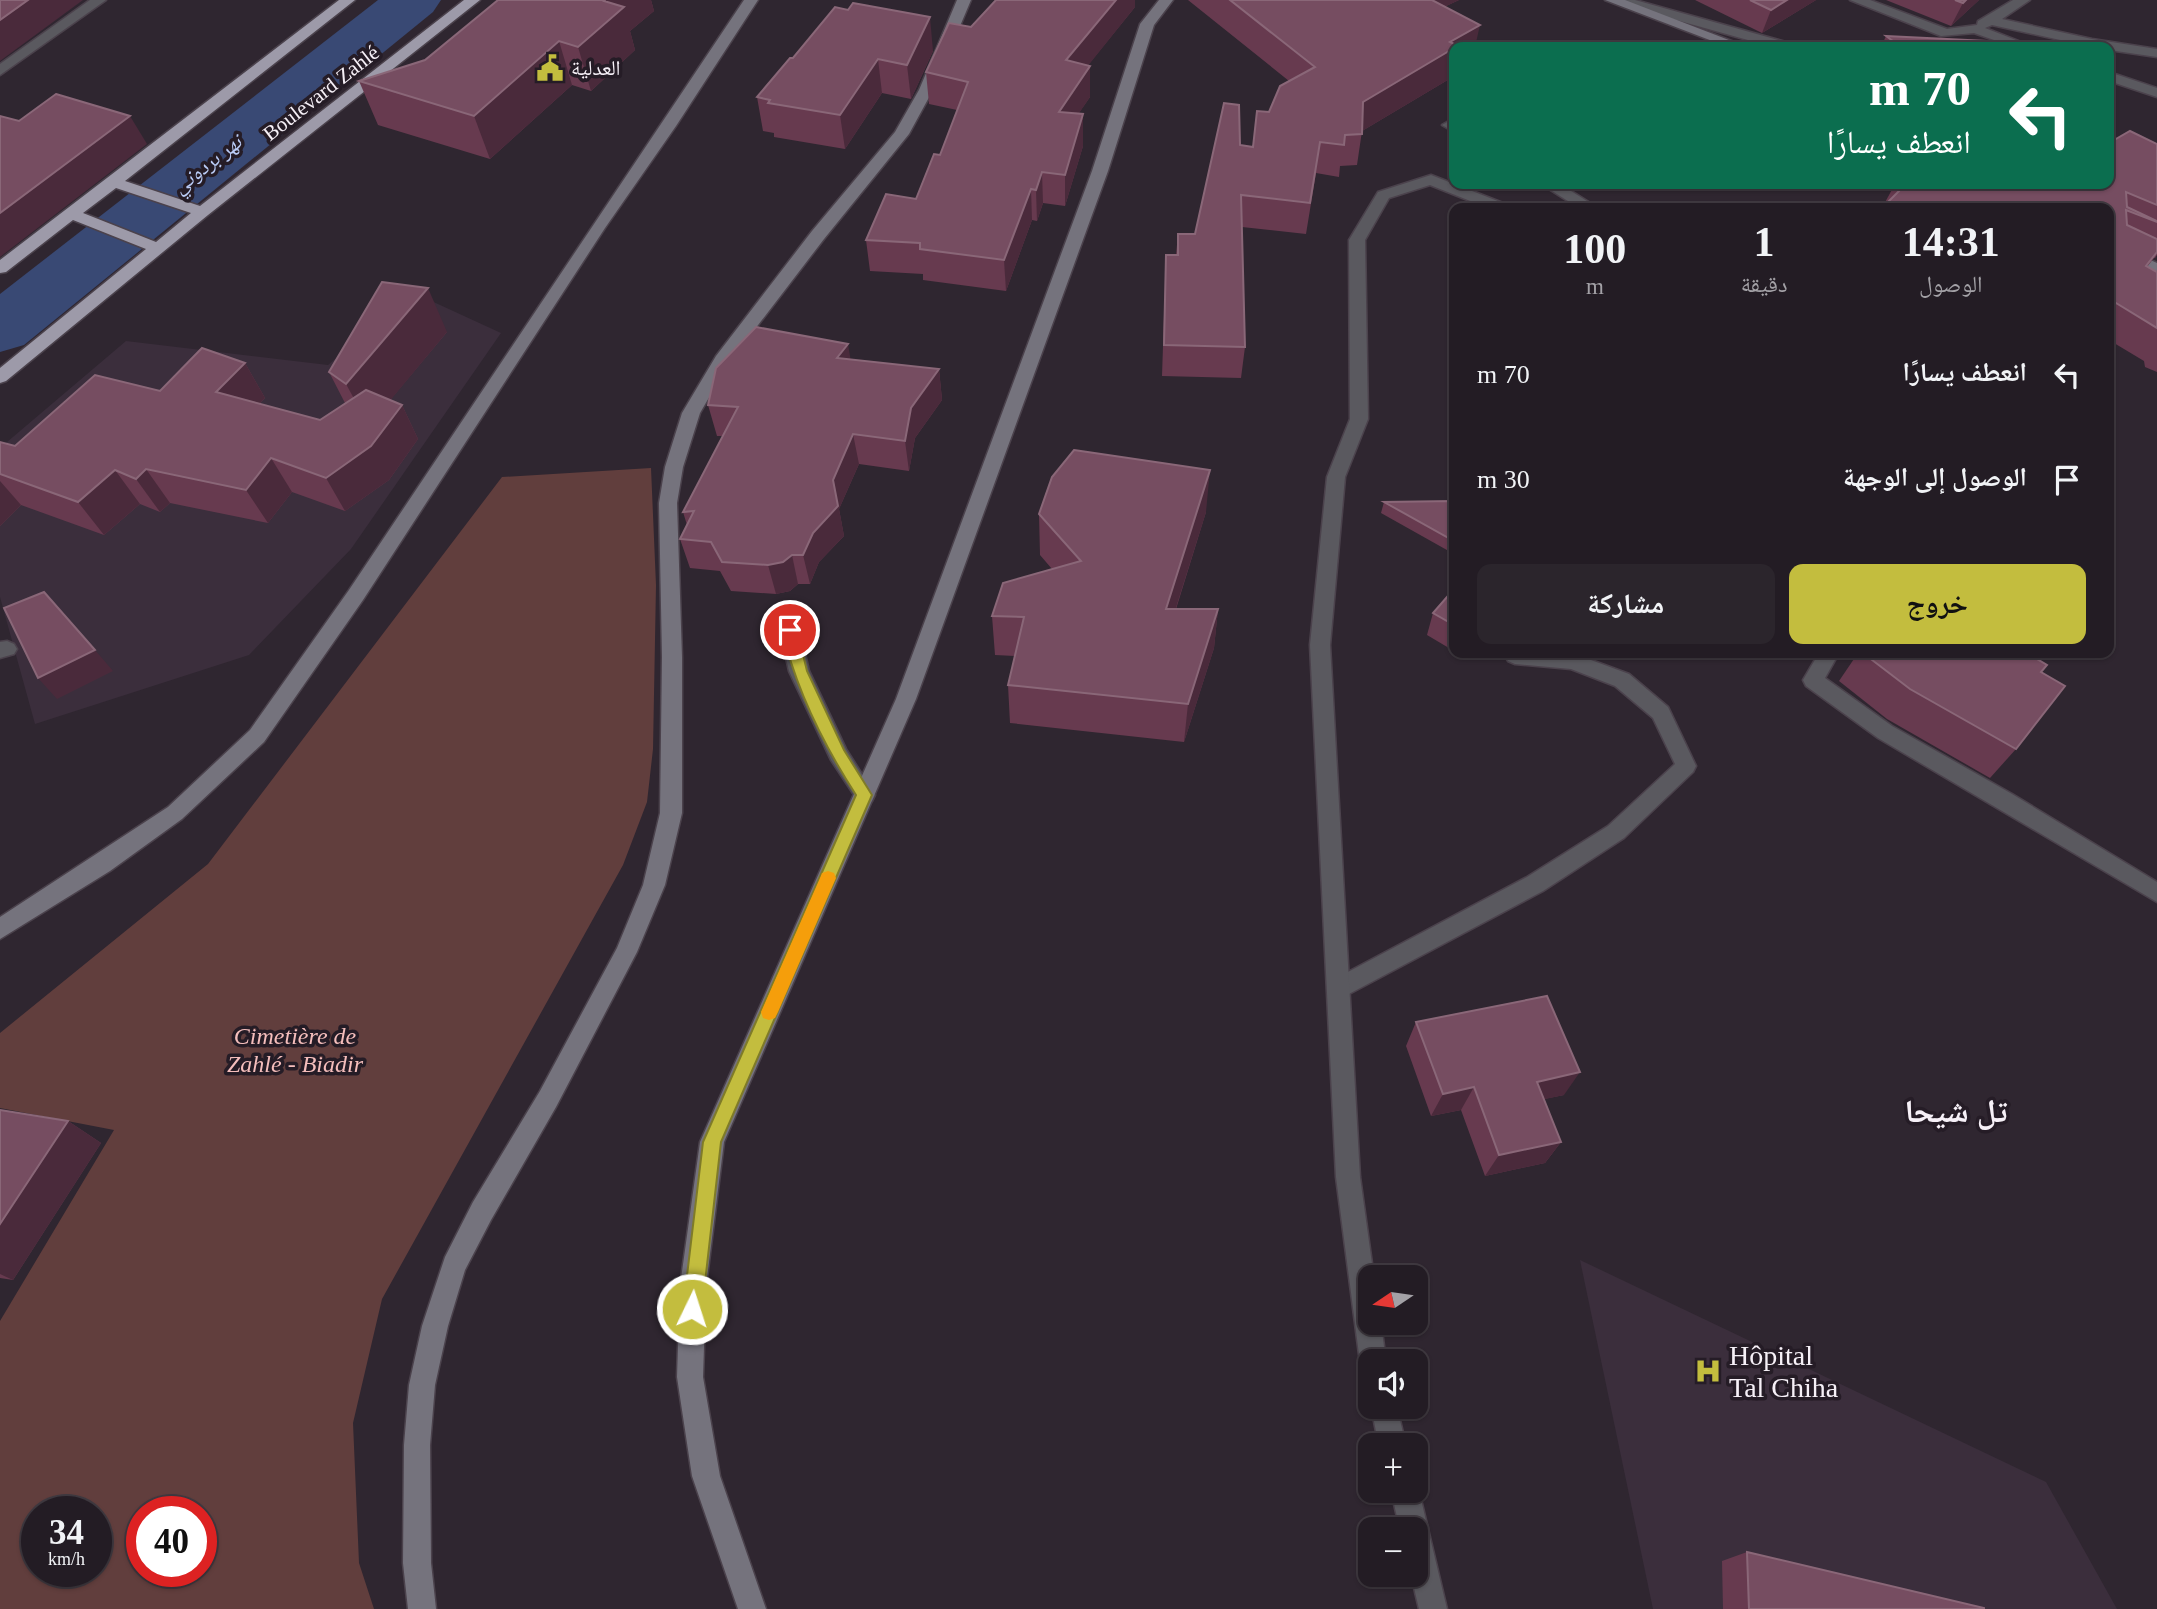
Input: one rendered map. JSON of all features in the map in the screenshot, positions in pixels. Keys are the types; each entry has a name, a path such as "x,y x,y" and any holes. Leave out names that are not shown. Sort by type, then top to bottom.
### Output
{"highway":[{"path":"0,268 348,0"},
{"name":"Boulevard Zahlé","path":"0,377 202,212 473,0"},
{"path":"114,182 202,212"},
{"path":"71,214 157,248"}],"street":[{"path":"0,71 99,0"},
{"path":"0,929 102,864 174,813 257,736 356,595 751,0"},
{"path":"422,1609 416,1563 416,1445 422,1385 435,1326 454,1266 482,1211 548,1099 626,952 654,885 671,813 672,657 668,503 674,467 691,413 730,350 818,236 902,134 926,90 964,0"},
{"path":"752,1609 706,1476 690,1377 693,1286 712,1142 906,699 1100,171 1147,24 1166,0"},
{"path":"1612,0 1726,42"},
{"path":"1620,0 1770,42"},
{"path":"1857,0 1922,33 1975,29 2023,0"},
{"path":"1643,12 1699,42"},
{"path":"1994,21 2088,42"},
{"path":"1975,29 2013,42"},
{"path":"2114,46 2157,53"},
{"path":"2114,78 2157,93"},
{"path":"1371,1349 1348,1177 1320,645 1336,477 1359,419 1357,240 1383,195 1431,180 1449,187"},
{"path":"1454,189 1489,203"},
{"path":"1558,189 1581,203"},
{"path":"2114,231 2133,240"},
{"path":"2114,248 2157,270"},
{"path":"785,610 799,671 838,754 864,795"},
{"path":"1339,988 1535,884 1616,832 1686,766 1661,713 1622,680 1572,661 1538,658"},
{"path":"1826,658 1813,680 1885,732 2005,800 2157,893"},
{"path":"1428,1587 1433,1609"}],"shaded area":[{"path":"414,293 501,333 351,549 249,655 35,724 0,597 0,448 126,341 328,365"},
{"name":"Hôpital Tal Chiha","path":"1580,1260 2046,1482 2117,1609 1653,1609"}],"green space":[{"name":"Cimetière de Zahlé - Biadir","path":"651,468 656,585 653,749 647,802 623,865 382,1299 353,1423 359,1563 374,1609 0,1609 0,1321 114,1130 0,1108 0,1033 208,864 502,477"}],"building":[{"path":"0,0 28,0 0,20"},
{"path":"498,0 605,0 624,7 578,47 559,41 474,116 359,81 425,60"},
{"path":"996,0 1116,0 1066,60 1090,66 1059,112 1083,114 1065,175 1042,172 1036,190 1031,189 1004,260 920,249 920,243 866,240 886,194 916,199 934,154 940,155 968,82 926,72 949,23 971,27"},
{"path":"1230,0 1432,0 1480,25 1449,42 1449,51 1363,102 1362,134 1345,135 1344,145 1320,142 1310,203 1241,195 1245,347 1164,345 1166,255 1178,255 1178,234 1195,234 1224,103 1239,105 1240,145 1253,147 1257,111 1269,112 1280,86 1315,67"},
{"path":"1750,0 1787,0 1771,10"},
{"path":"853,3 930,17 907,65 878,59 840,115 768,103 770,100 757,97 835,7 848,10"},
{"path":"1886,36 2007,42 1894,42"},
{"path":"56,94 130,116 0,213 0,116 19,121"},
{"path":"2130,131 2157,144 2157,205 2126,192 2127,207 2157,222 2126,210 2127,225 2157,239 2157,252 2146,266 2157,272 2157,328 2116,303 2114,306 2114,203 1887,203 1901,189 2114,189 2114,140"},
{"path":"382,282 428,288 346,384 329,372"},
{"path":"756,327 848,344 837,358 939,369 911,408 905,441 853,434 833,480 838,506 813,533 803,555 792,555 783,562 768,565 722,562 711,542 680,539 694,511 683,512 738,407 708,405 716,368"},
{"path":"202,348 245,363 216,392 320,420 366,390 402,405 371,446 326,478 271,458 246,490 146,469 136,479 115,470 78,502 0,474 0,442 15,446 95,375 160,391"},
{"path":"1074,450 1210,470 1166,609 1218,609 1188,704 1008,685 1024,617 992,616 1003,583 1081,561 1039,514 1052,477"},
{"path":"1449,501 1449,538 1384,502"},
{"path":"44,592 95,650 38,678 4,608"},
{"path":"1449,595 1449,622 1433,613"},
{"path":"1870,658 2035,658 2047,665 2041,672 2065,686 2016,749 1910,689"},
{"path":"1547,996 1580,1072 1537,1082 1561,1142 1499,1155 1474,1087 1443,1094 1416,1022"},
{"path":"0,1110 68,1121 0,1224"},
{"path":"1747,1552 1984,1608 1984,1609 1749,1609"}],"waterway":[{"name":"نهر بردوني","path":"0,329 413,0"}],"slow traffic":[{"path":"769,1012 828,878"}],"place":[{"name":"العدلية","path":"550,68"},
{"name":"Hôpital Tal Chiha","path":"1708,1371"}],"district":[{"name":"تل شيحا","path":"1956,1111"}],"route":[{"path":"692,1309 712,1142 864,795 838,754 799,671 790,630"}]}
